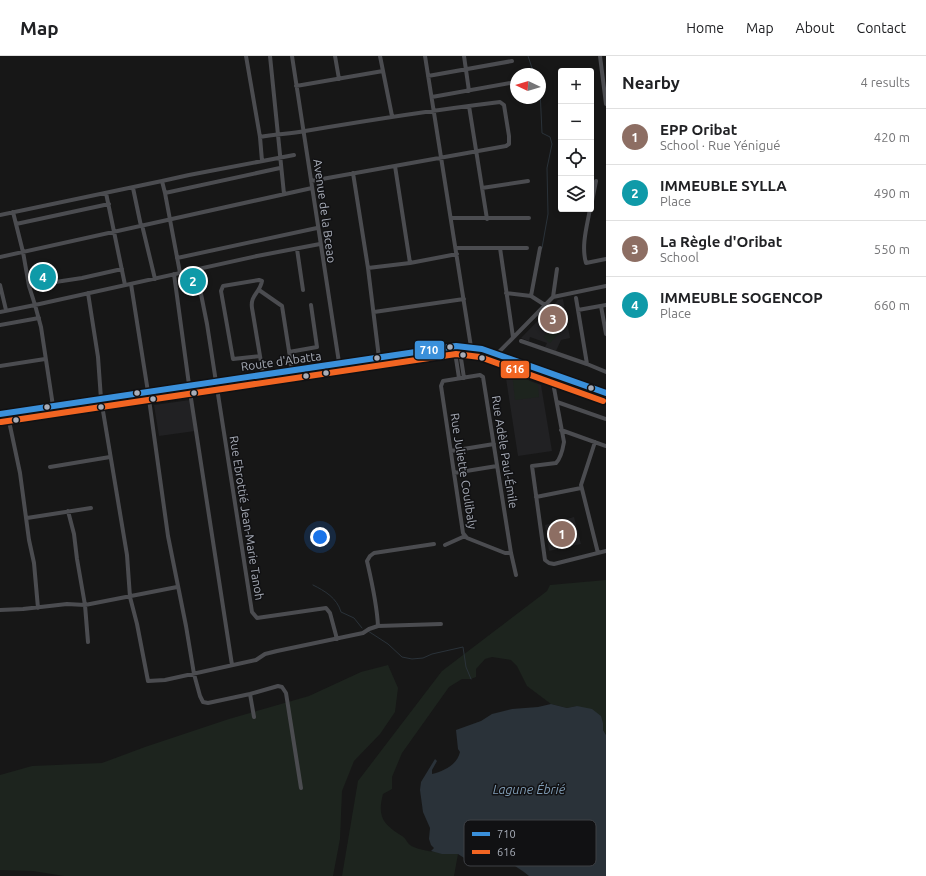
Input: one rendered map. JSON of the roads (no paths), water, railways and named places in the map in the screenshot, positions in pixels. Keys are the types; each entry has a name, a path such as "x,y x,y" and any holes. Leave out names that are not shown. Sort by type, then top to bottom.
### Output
{"street":[{"path":"246,56 260,137 262,161"},
{"path":"270,56 280,168 284,194"},
{"name":"Avenue de la Bceao","path":"292,56 339,366"},
{"path":"335,56 339,79"},
{"path":"380,56 392,116"},
{"path":"425,56 471,346"},
{"path":"464,56 469,91"},
{"path":"600,56 606,104"},
{"path":"428,76 512,61"},
{"path":"296,86 383,71"},
{"path":"432,97 510,83"},
{"path":"260,137 303,132 434,110 500,102 504,105 510,136 509,144 506,146 311,181"},
{"path":"469,106 487,219"},
{"path":"0,215 133,188 189,174 280,158 294,154"},
{"path":"395,166 410,263"},
{"path":"165,193 280,168"},
{"path":"353,173 368,268 379,358"},
{"path":"162,181 180,273"},
{"path":"482,188 528,181"},
{"path":"594,192 596,181"},
{"path":"133,188 155,279"},
{"path":"0,256 312,188"},
{"path":"106,193 125,285"},
{"path":"16,224 109,204"},
{"path":"13,212 23,252 28,286 39,318 53,406"},
{"path":"590,212 584,243 584,256 586,263 606,259"},
{"path":"451,218 529,218"},
{"path":"177,258 317,228"},
{"path":"0,312 196,269 320,244"},
{"path":"456,248 527,248"},
{"path":"500,248 513,337"},
{"path":"531,296 540,248"},
{"path":"297,249 303,290"},
{"path":"368,268 410,263 457,254"},
{"path":"28,286 82,278 122,269"},
{"path":"196,269 217,385"},
{"path":"553,297 557,269"},
{"path":"174,274 232,665"},
{"path":"260,356 233,359 221,290 223,286 260,280 263,282 253,297 251,303 260,356 263,374"},
{"path":"131,284 149,398 168,536 194,674 200,696 203,702 208,702 250,694 278,686 282,687 286,693 301,788"},
{"path":"0,285 6,310"},
{"path":"494,360 497,354 553,297 606,286"},
{"path":"259,290 282,306 292,370"},
{"path":"88,293 98,357 102,405 128,555 130,597 148,680 165,680 256,660 265,654 277,650 363,633 378,626 441,624"},
{"path":"506,293 531,296 544,305"},
{"path":"576,298 587,364"},
{"path":"374,312 464,299"},
{"path":"289,352 317,347 311,305"},
{"path":"578,310 606,305"},
{"path":"601,306 606,334"},
{"path":"0,325 39,318"},
{"path":"522,341 606,372"},
{"name":"Route d'Abatta","path":"0,414 148,392 217,385 339,366 434,348 471,346 606,393"},
{"path":"458,352 462,378"},
{"name":"Route d'Abatta","path":"217,385 263,374 292,370 339,366 376,365 430,355 458,352 474,354 494,360 541,378 606,399"},
{"path":"0,366 45,359"},
{"name":"Rue Adèle Paul-Émile","path":"462,378 480,375 483,377 511,553 516,575"},
{"name":"Rue Juliette Coulibaly","path":"462,378 443,381 441,384 463,533 466,538 505,553 511,553"},
{"name":"Rue Ebrottié Jean-Marie Tanoh","path":"217,385 252,612 257,618 326,608 330,613 337,639"},
{"name":"Route d'Abatta","path":"0,422 149,398 190,388"},
{"path":"554,388 563,447 556,463 532,466 545,560 548,563 554,564 606,551"},
{"path":"557,402 606,419"},
{"path":"9,421 15,448 34,563 38,608"},
{"path":"561,430 606,446"},
{"path":"595,442 582,480 581,488 598,553"},
{"path":"450,451 494,444"},
{"path":"50,467 110,457"},
{"path":"454,473 497,466"},
{"path":"536,497 581,488"},
{"path":"27,518 91,508"},
{"path":"68,511 74,534 76,558 85,605 88,642"},
{"path":"445,545 465,536"},
{"path":"378,626 377,611 367,561 368,558 374,553 434,544"},
{"path":"0,610 38,608 66,604 85,605 178,587"},
{"path":"250,694 254,717"}],"water":[{"name":"Lagune Ébrié","path":"551,704 567,708 577,706 592,709 601,716 603,730 606,735 606,876 529,876 515,866 596,866 596,820 464,820 464,858 458,854 442,854 431,851 434,848 429,839 430,828 423,812 420,790 421,782 435,759 437,761 432,770 432,774 449,767 456,760 460,752 458,749 456,730 481,721 492,714 512,709 538,707"}],"waterway":[{"path":"528,56 532,68"},
{"path":"541,104 542,133 550,137 552,144 547,168 548,214 542,248"},
{"path":"313,585 334,599 341,612 354,618 362,628"},
{"path":"368,631 388,644 402,657 412,659 423,658 432,654 463,647 466,667 471,679"}],"place":[{"name":"IMMEUBLE SOGENCOP","path":"43,277"},
{"name":"IMMEUBLE SYLLA","path":"193,281"},
{"name":"La Règle d'Oribat","path":"553,319"},
{"name":"EPP Oribat","path":"562,534"}]}
